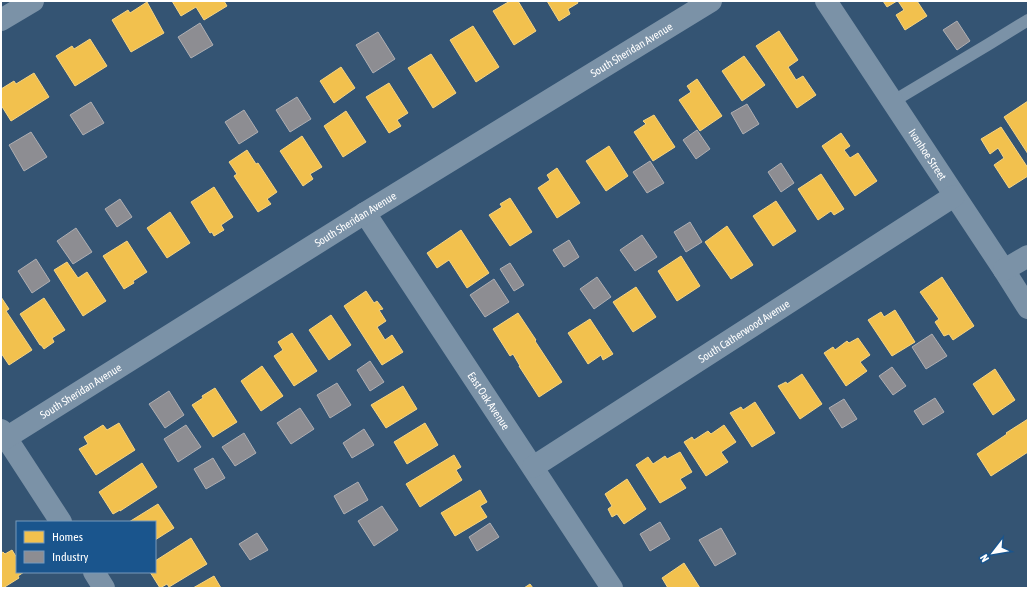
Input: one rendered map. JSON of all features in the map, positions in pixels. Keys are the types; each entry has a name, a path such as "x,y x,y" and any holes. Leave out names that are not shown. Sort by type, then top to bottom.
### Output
{"street":[{"path":"1,20 33,1"},
{"name":"South Sheridan Avenue","path":"3,436 711,1"},
{"name":"Ivanhoe Street","path":"826,1 1028,308"},
{"name":"South Catherwood Avenue","path":"533,467 954,196"},
{"name":"East Oak Avenue","path":"364,213 612,588"},
{"path":"1004,270 1028,256"},
{"path":"3,436 60,521"},
{"path":"95,573 104,588"}],"lane":[{"path":"892,102 1028,20"}],"building: Homes":[{"path":"172,1 224,1 227,6 204,20 196,7 181,16"},
{"path":"510,1 518,1 536,31 514,45 493,11"},
{"path":"547,1 577,1 578,3 568,9 570,14 559,21"},
{"path":"883,1 897,1 887,7"},
{"path":"898,1 917,1 927,16 905,30 896,15 904,10"},
{"path":"147,2 164,33 131,52 112,20 128,10 130,13"},
{"path":"473,26 499,67 476,82 450,40"},
{"path":"779,31 798,60 788,67 796,80 803,76 816,95 797,108 756,46"},
{"path":"90,39 107,66 75,86 56,56 72,46 74,49"},
{"path":"431,54 456,93 433,108 408,68"},
{"path":"744,56 765,85 742,101 722,71"},
{"path":"341,67 355,88 334,103 320,81"},
{"path":"34,73 49,97 11,121 1,105 1,89 14,81 16,84"},
{"path":"697,79 722,116 700,131 679,100 691,92 687,86"},
{"path":"389,83 408,113 397,120 401,126 389,133 366,97"},
{"path":"1028,101 1028,154 1004,117"},
{"path":"346,111 366,142 343,157 324,126"},
{"path":"654,115 675,147 653,161 634,132 646,124 643,121"},
{"path":"1001,127 1028,168 1028,176 1009,188 994,165 1004,158 998,148 990,154 981,139"},
{"path":"841,133 850,146 844,150 850,158 858,153 877,181 855,196 822,146"},
{"path":"302,136 322,167 310,174 313,179 303,186 280,151"},
{"path":"609,146 628,176 606,191 586,161"},
{"path":"247,150 256,164 258,163 277,192 267,199 271,204 258,212 234,176 237,174 229,162"},
{"path":"557,168 580,203 557,218 538,188 550,180 547,175"},
{"path":"821,174 844,209 834,215 831,211 818,220 798,189"},
{"path":"214,187 233,217 221,225 224,230 214,236 212,232 210,233 191,202"},
{"path":"510,198 532,232 510,246 489,215 502,207 500,204"},
{"path":"776,201 796,231 773,246 753,216"},
{"path":"170,212 190,243 167,258 147,228"},
{"path":"727,226 753,265 731,279 705,242"},
{"path":"461,230 489,273 467,288 449,260 437,268 427,253"},
{"path":"127,241 147,272 124,289 103,256"},
{"path":"681,256 700,286 677,301 658,271"},
{"path":"67,262 78,278 87,272 106,301 83,316 54,270"},
{"path":"942,277 974,326 953,340 949,334 944,336 935,322 939,319 920,292"},
{"path":"636,287 656,317 633,332 613,302"},
{"path":"366,291 374,303 377,301 383,309 379,310 386,321 377,327 385,340 392,335 403,352 382,365 344,306"},
{"path":"1,297 9,309 6,311 32,350 9,365 1,353"},
{"path":"44,298 65,330 52,338 54,342 44,349 20,314"},
{"path":"895,310 915,342 892,356 868,320 881,312 884,317"},
{"path":"518,313 562,382 539,397 513,354 510,356 493,329"},
{"path":"331,315 351,345 329,360 309,330"},
{"path":"590,319 613,354 603,360 601,355 588,364 568,333"},
{"path":"292,333 317,371 294,386 274,356 283,350 278,342"},
{"path":"858,338 870,355 860,362 867,371 846,386 824,353 833,347 835,350 847,341 849,343"},
{"path":"262,366 283,396 261,411 241,381"},
{"path":"995,369 1015,400 993,415 973,384"},
{"path":"802,374 822,404 800,419 778,386 786,382 787,384"},
{"path":"403,386 417,409 386,428 371,405"},
{"path":"215,388 237,422 213,437 192,405 203,398 202,396"},
{"path":"755,402 775,433 752,447 730,413 741,407 743,410"},
{"path":"1028,419 1028,452 991,476 977,454"},
{"path":"119,423 135,450 96,475 79,449 88,444 84,437 103,425 107,430"},
{"path":"425,423 438,445 407,464 394,442"},
{"path":"724,425 736,442 721,452 728,462 706,476 684,442 692,437 694,440 708,431 711,434"},
{"path":"680,452 692,472 680,479 686,488 660,503 636,465 648,457 653,464 665,456 667,459"},
{"path":"454,455 461,467 456,470 462,480 420,507 406,484"},
{"path":"142,463 157,487 113,514 99,492"},
{"path":"627,479 646,509 624,524 617,514 612,517 608,509 612,506 605,494"},
{"path":"480,490 487,502 480,506 487,517 455,536 441,513"},
{"path":"158,504 174,528 156,539 156,521 131,521"},
{"path":"191,538 207,564 169,587 167,584 160,588 151,573 156,573 156,560"},
{"path":"12,550 16,556 16,573 22,573 18,576 19,578 1,588 1,553 3,552 5,554"},
{"path":"684,563 700,588 668,588 662,578"},
{"path":"214,576 221,588 193,588"},
{"path":"530,584 533,588 524,588"}],"building: Industry":[{"path":"957,21 970,41 957,50 943,30"},
{"path":"200,23 213,45 191,58 178,37"},
{"path":"378,32 395,59 373,73 356,45"},
{"path":"297,97 311,119 290,132 276,110"},
{"path":"91,102 104,123 83,135 70,115"},
{"path":"747,104 759,124 743,134 731,113"},
{"path":"244,110 258,132 239,144 225,122"},
{"path":"697,130 710,149 696,159 683,140"},
{"path":"31,132 47,157 24,171 9,145"},
{"path":"650,161 664,183 647,193 633,172"},
{"path":"781,163 794,183 781,192 768,172"},
{"path":"120,199 132,217 117,227 105,209"},
{"path":"690,222 702,242 686,252 674,232"},
{"path":"76,228 92,252 73,264 57,241"},
{"path":"642,235 657,257 635,271 620,250"},
{"path":"569,240 579,257 564,267 553,250"},
{"path":"36,259 50,281 32,293 18,271"},
{"path":"510,263 524,285 514,291 500,269"},
{"path":"597,277 611,297 594,309 580,289"},
{"path":"494,279 509,302 485,317 470,295"},
{"path":"932,334 947,356 926,369 912,347"},
{"path":"370,361 384,382 370,391 357,370"},
{"path":"892,367 906,386 893,395 879,376"},
{"path":"337,383 351,405 330,418 317,395"},
{"path":"169,391 184,415 165,428 149,404"},
{"path":"935,398 944,412 923,425 914,411"},
{"path":"844,399 857,419 842,428 829,408"},
{"path":"300,408 314,429 291,444 277,423"},
{"path":"186,425 201,447 178,462 164,439"},
{"path":"364,429 374,445 352,458 343,443"},
{"path":"244,433 256,453 235,466 222,447"},
{"path":"213,458 225,478 206,489 194,469"},
{"path":"358,482 368,500 344,514 334,496"},
{"path":"382,506 398,530 374,546 358,521"},
{"path":"660,522 670,539 650,551 640,534"},
{"path":"490,523 499,537 477,551 469,537"},
{"path":"721,528 736,554 715,566 699,540"},
{"path":"257,533 268,550 250,560 239,544"}]}
